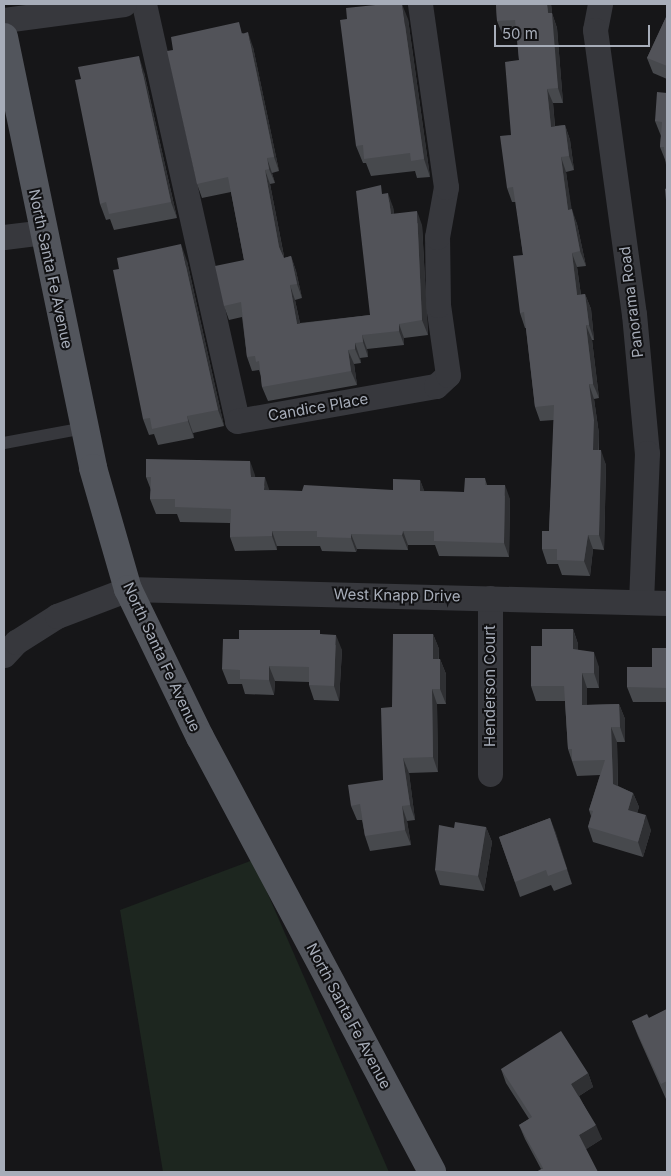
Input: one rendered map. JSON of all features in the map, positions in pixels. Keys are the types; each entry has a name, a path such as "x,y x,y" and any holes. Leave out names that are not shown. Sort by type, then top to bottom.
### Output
{"main road":[{"name":"North Santa Fe Avenue","path":"4,37 84,428 128,589 200,737 432,1172"}],"street":[{"path":"4,20 124,4"},
{"name":"Candice Place","path":"144,4 236,421 436,386 448,376 438,305 437,256 437,237 446,187 420,4"},
{"name":"Panorama Road","path":"600,4 594,30 634,314 647,453 641,602"},
{"path":"4,237 44,232"},
{"path":"4,655 16,642 57,616 128,589"},
{"name":"West Knapp Drive","path":"128,589 667,603"},
{"name":"Henderson Court","path":"490,598 490,774"}],"lane":[{"path":"4,443 84,428"}],"shaded area":[{"path":"253,860 389,1172 163,1172 120,910"}],"building":[{"path":"402,4 424,159 411,161 410,153 364,159 363,145 356,146 340,20 347,19 346,8"},
{"path":"496,4 547,4 548,13 552,13 558,88 547,89 551,127 565,125 569,156 561,157 568,210 572,209 580,251 572,253 577,295 585,294 589,325 586,325 593,384 589,384 594,420 593,450 601,450 599,535 588,535 584,561 557,560 557,549 542,549 542,531 549,531 554,405 535,407 524,312 520,313 513,256 523,255 513,187 507,188 500,136 511,135 505,62 519,60 515,20 497,21"},
{"path":"667,15 667,66 647,58"},
{"path":"239,22 242,34 248,32 274,157 267,158 269,169 265,170 279,247 284,258 291,256 297,284 290,285 297,324 370,315 356,191 381,185 382,194 388,193 391,214 417,211 422,320 399,324 399,331 362,335 363,342 355,343 355,349 348,350 351,371 262,387 259,361 256,362 255,356 247,357 241,302 224,306 215,266 244,260 228,177 197,184 167,51 173,50 171,37"},
{"path":"139,56 171,202 109,214 106,202 100,204 75,80 81,79 78,67"},
{"path":"657,92 667,93 667,174 664,147 660,147 662,122 655,121"},
{"path":"667,188 667,211 665,189"},
{"path":"181,244 218,410 187,416 188,421 152,429 150,418 143,419 113,270 119,269 117,258"},
{"path":"146,459 250,461 251,477 265,477 264,490 302,491 304,485 393,490 393,479 420,480 420,491 464,492 465,478 485,478 485,485 505,485 504,543 434,541 434,531 403,531 402,535 351,534 351,538 317,537 317,531 272,531 272,536 230,537 231,509 175,507 175,499 150,499 151,477 146,477"},
{"path":"542,629 573,629 573,649 594,652 594,673 582,673 582,705 619,704 620,727 611,727 613,784 633,793 628,810 646,815 638,842 588,827 593,811 589,810 605,760 572,761 572,749 568,749 564,686 531,686 531,646 542,646"},
{"path":"239,630 320,630 320,634 336,635 334,686 309,685 309,667 269,666 269,680 240,679 240,670 222,669 223,639 239,639"},
{"path":"393,634 433,634 433,659 440,659 440,689 432,689 433,757 403,758 410,805 402,806 405,830 365,836 360,804 351,806 348,785 383,780 381,708 392,707"},
{"path":"652,648 667,648 667,688 627,687 627,667 652,667"},
{"path":"550,818 567,869 548,876 546,870 515,882 499,837"},
{"path":"455,822 486,827 478,876 435,870 439,825 454,828"},
{"path":"667,1009 667,1081 661,1084 632,1021 647,1014 649,1018"},
{"path":"561,1031 588,1073 571,1084 596,1125 579,1135 598,1172 536,1172 543,1168 519,1125 532,1117 501,1069"}]}
